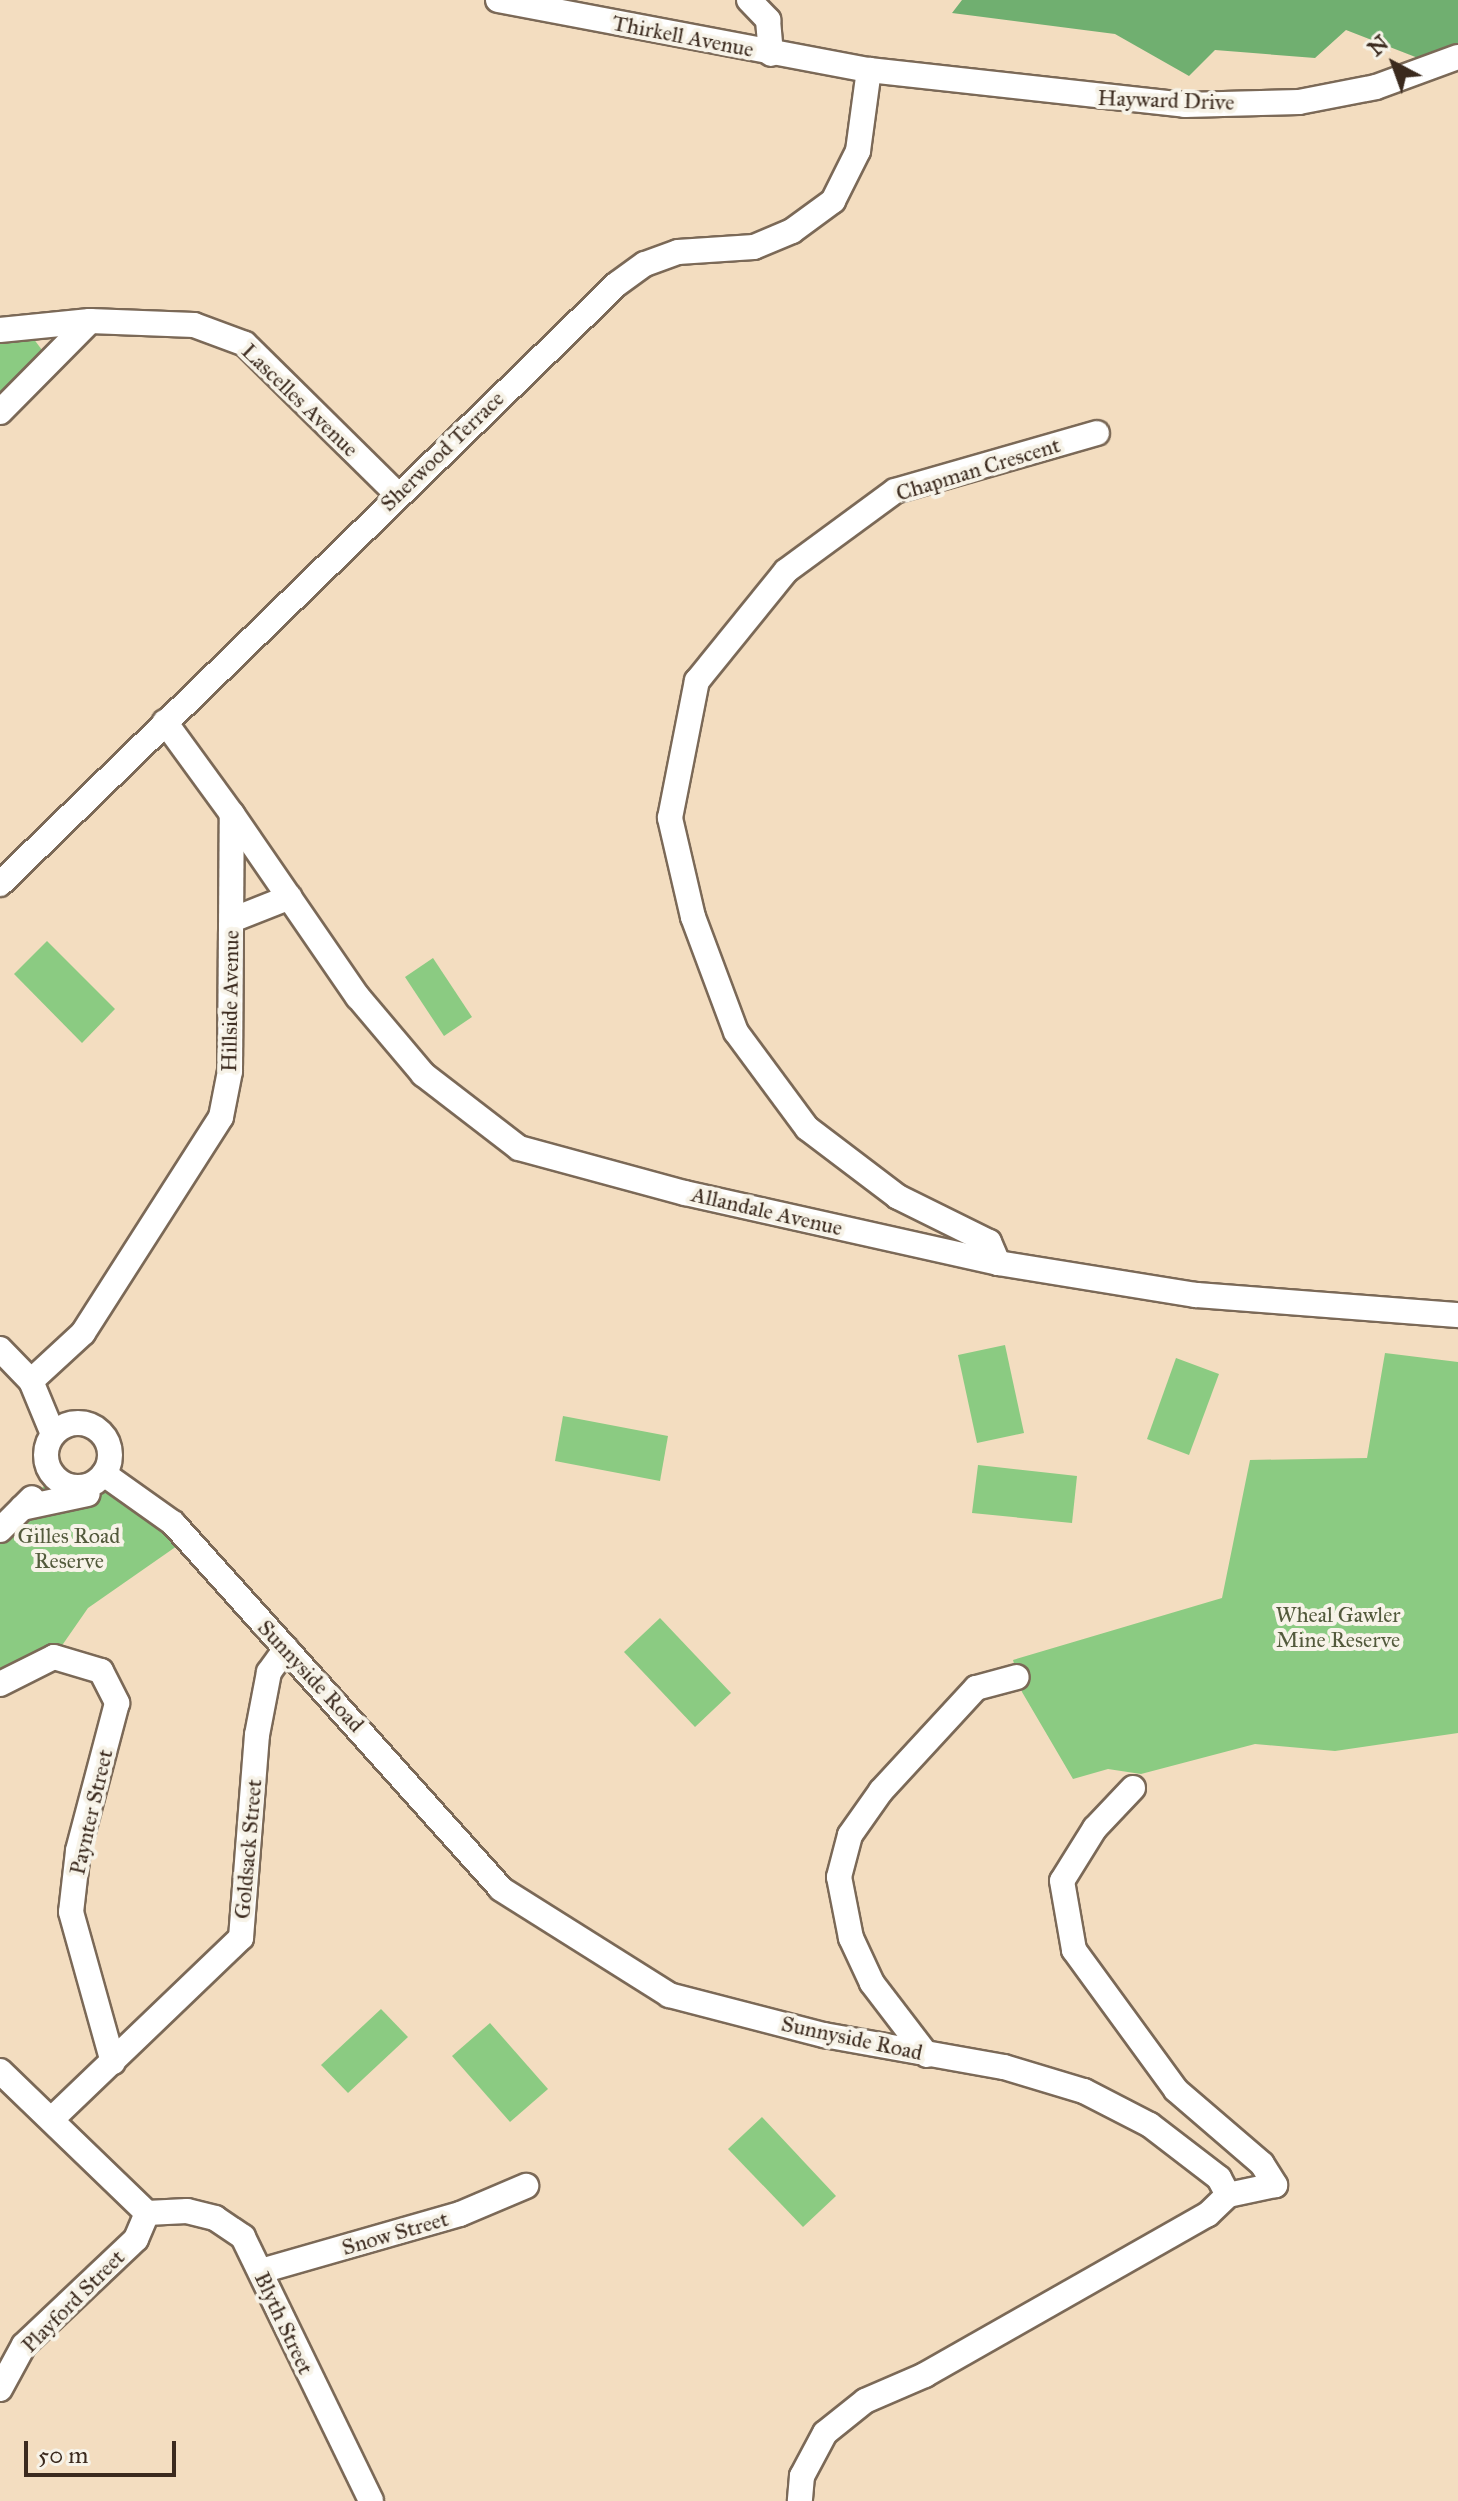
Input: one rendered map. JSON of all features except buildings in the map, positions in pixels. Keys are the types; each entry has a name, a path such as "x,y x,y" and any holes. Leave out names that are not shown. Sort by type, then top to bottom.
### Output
{"street":[{"name":"Thirkell Avenue","path":"498,0 771,54 869,70"},
{"path":"749,0 768,20 771,54"},
{"name":"Hayward Drive","path":"869,70 1169,103 1285,103 1376,87 1458,57"},
{"name":"Sherwood Terrace","path":"0,884 397,494 617,284 645,264 678,252 754,247 792,231 824,209 858,151 869,70"},
{"path":"0,412 90,321"},
{"name":"Lascelles Avenue","path":"0,330 90,321 194,325 245,344 397,494"},
{"name":"Chapman Crescent","path":"998,1263 989,1242 898,1197 807,1128 736,1032 693,917 670,818 697,681 786,571 895,491 1097,433"},
{"path":"165,722 232,814"},
{"name":"Allandale Avenue","path":"232,814 358,997 423,1074 519,1148 685,1193 998,1263 1196,1295 1458,1315"},
{"name":"Hillside Avenue","path":"31,1381 83,1333 221,1117 230,1071 232,814"},
{"path":"232,920 290,897"},
{"path":"0,1349 31,1381 53,1434 46,1459 53,1477 80,1488 104,1474 111,1456 100,1431 79,1423 53,1434"},
{"name":"Sunnyside Road","path":"104,1474 142,1497 173,1523 501,1889 669,1995 927,2055 1004,2067 1084,2091 1193,2155 1219,2178 1228,2195"},
{"path":"0,1530 53,1477"},
{"path":"22,1508 87,1494 142,1497"},
{"name":"Goldsack Street","path":"52,2119 241,1938 257,1735 269,1672 286,1649"},
{"name":"Paynter Street","path":"0,1684 54,1657 101,1671 117,1703 78,1851 71,1912 113,2062"},
{"path":"927,2055 872,1983 851,1938 839,1877 850,1835 881,1791 976,1688 1017,1677"},
{"path":"800,2501 802,2476 825,2433 865,2401 925,2375 1208,2214 1228,2195 1275,2185 1262,2164 1176,2090 1074,1950 1062,1881 1095,1828 1133,1788"},
{"path":"0,2071 147,2213"},
{"name":"Snow Street","path":"261,2271 460,2214 526,2186"},
{"name":"Blyth Street","path":"147,2213 187,2211 215,2218 243,2237 371,2501"},
{"name":"Playford Street","path":"0,2389 24,2345 136,2239 147,2213"}],"green space":[{"path":"962,0 1458,0 1458,57 1436,65 1346,30 1315,58 1215,50 1189,76 1115,34 952,13"},
{"path":"30,334 42,350 38,360 0,397 0,337"},
{"path":"47,941 115,1009 82,1043 14,974"},
{"path":"433,958 472,1017 444,1036 405,977"},
{"path":"1005,1345 1024,1433 977,1443 958,1355"},
{"name":"Wheal Gawler Mine Reserve","path":"1385,1353 1458,1362 1458,1733 1335,1751 1255,1744 1141,1774 1108,1769 1073,1779 1022,1692 1013,1660 1222,1598 1250,1460 1367,1458"},
{"path":"1176,1358 1219,1374 1189,1455 1147,1439"},
{"path":"563,1416 668,1436 660,1481 555,1461"},
{"path":"978,1465 1077,1476 1072,1523 972,1513"},
{"name":"Gilles Road Reserve","path":"53,1477 74,1488 96,1482 187,1539 88,1608 54,1657 0,1684 0,1530"},
{"path":"660,1618 731,1693 695,1727 624,1652"},
{"path":"381,2009 408,2037 348,2093 321,2065"},
{"path":"490,2023 548,2089 510,2122 452,2056"},
{"path":"762,2117 836,2196 803,2227 728,2149"}]}
